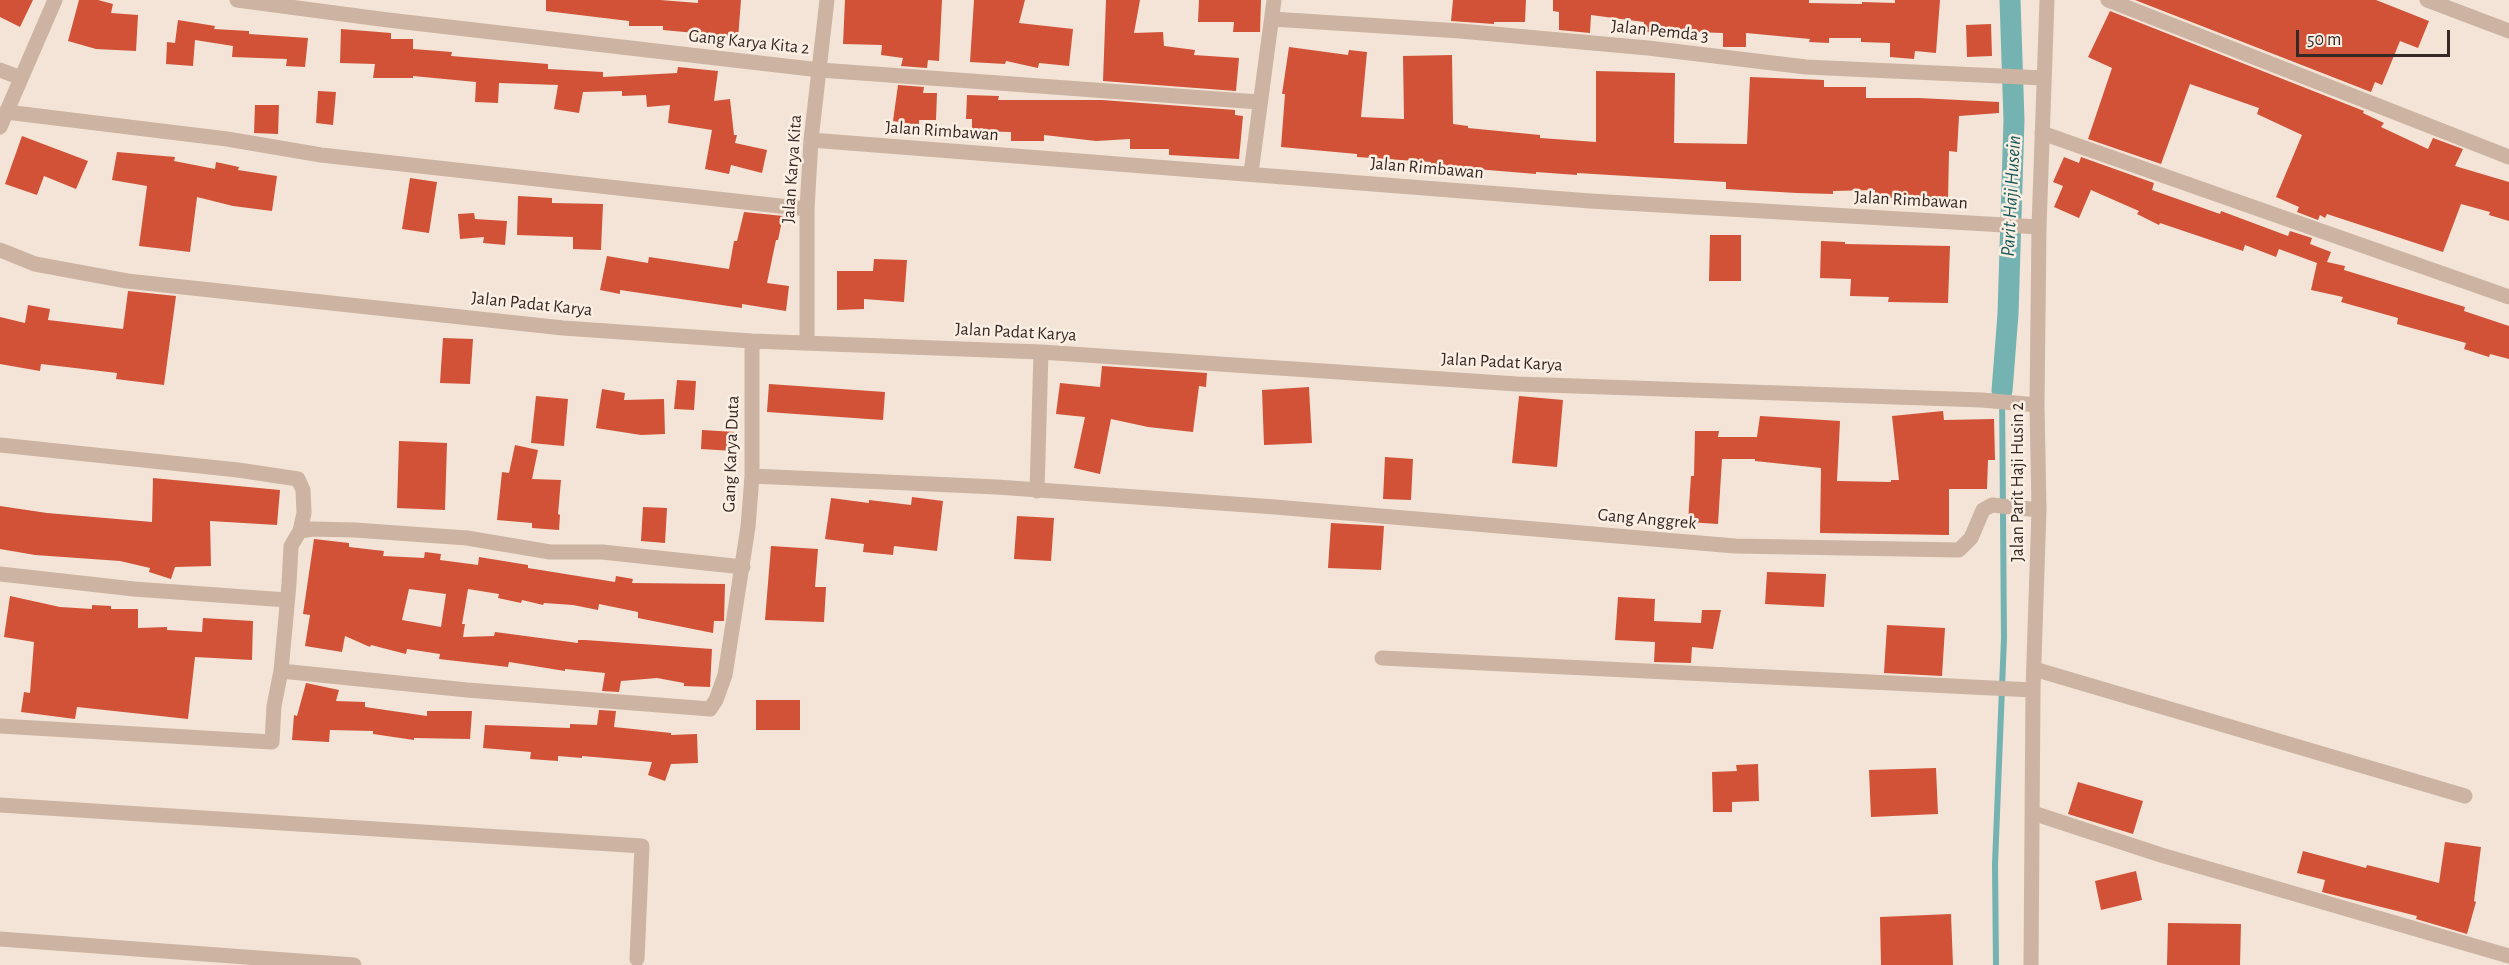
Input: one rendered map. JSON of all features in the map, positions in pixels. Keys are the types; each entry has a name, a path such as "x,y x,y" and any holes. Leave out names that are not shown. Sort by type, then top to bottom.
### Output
{"street":[{"path":"0,127 55,0"},
{"name":"Gang Karya Kita 2","path":"237,0 388,20 820,70 1259,102"},
{"name":"Jalan Karya Kita","path":"807,342 807,209 811,141 827,0"},
{"path":"1251,173 1274,0"},
{"name":"Jalan Parit Haji Husin 2","path":"2031,965 2034,669 2032,509 2037,405 2039,227 2047,0"},
{"path":"2108,0 2509,157"},
{"path":"2427,0 2509,31"},
{"name":"Jalan Pemda 3","path":"1272,19 1483,33 1648,48 1806,67 2044,78"},
{"path":"0,70 21,78"},
{"path":"6,112 227,140 321,155 807,209"},
{"path":"2043,133 2509,297"},
{"name":"Jalan Rimbawan","path":"811,141 1251,173 1590,201 2039,227"},
{"name":"Jalan Padat Karya","path":"0,250 35,264 127,281 563,328 752,341 1041,352 1517,384 1982,400 2037,405"},
{"name":"Gang Karya Duta","path":"280,671 467,690 710,709 716,700 725,675 743,567 752,476 752,341"},
{"path":"752,476 1037,491 1041,352"},
{"path":"0,445 238,470 298,479 303,490 304,513 300,531 291,546 272,742 0,726"},
{"name":"Gang Anggrek","path":"1037,491 1275,507 1735,546 1959,550 1971,538 1983,510 1992,505 2032,509"},
{"path":"300,531 355,530 467,538 550,552 602,552 743,567"},
{"path":"0,574 134,589 287,600"},
{"path":"1382,658 2033,690"},
{"path":"2034,669 2465,796"},
{"path":"0,805 642,846 637,959"},
{"path":"2033,813 2161,855 2509,956"},
{"path":"0,939 233,961 354,965"}],"building":[{"path":"0,0 33,0 20,27 0,17"},
{"path":"79,0 98,0 113,4 111,13 138,15 136,51 96,49 68,41"},
{"path":"546,0 660,0 698,3 698,0 741,0 738,39 695,36 695,33 663,30 663,26 629,26 629,21 546,11"},
{"path":"845,0 942,0 939,61 928,60 927,68 901,66 903,58 881,55 882,45 843,44"},
{"path":"974,0 1025,0 1019,23 1073,29 1069,66 1039,63 1038,68 1006,61 1005,64 970,62"},
{"path":"1106,0 1140,0 1134,33 1163,32 1164,46 1195,50 1194,55 1239,58 1236,91 1103,81"},
{"path":"1199,0 1261,0 1260,32 1233,32 1234,22 1198,22"},
{"path":"1453,0 1526,0 1525,22 1494,22 1494,24 1451,21"},
{"path":"1553,0 1809,0 1809,3 1862,4 1862,2 1895,3 1895,0 1940,0 1936,53 1915,51 1914,59 1890,57 1890,43 1861,42 1861,38 1829,38 1829,43 1746,33 1746,47 1723,47 1723,33 1693,32 1693,38 1671,37 1671,33 1644,32 1644,22 1591,15 1590,33 1559,30 1559,12 1553,11"},
{"path":"2135,0 2376,0 2429,21 2418,48 2400,41 2382,85 2375,82 2371,92"},
{"path":"2110,11 2364,111 2363,113 2384,123 2381,127 2428,149 2433,138 2463,149 2455,166 2509,182 2509,221 2489,215 2490,212 2461,204 2443,252 2327,214 2325,218 2320,215 2318,220 2297,212 2299,207 2276,197 2302,135 2257,114 2259,108 2190,84 2161,164 2088,139 2112,68 2088,57"},
{"path":"178,20 215,26 214,29 249,31 249,34 308,38 305,67 286,66 287,59 232,57 233,46 195,40 193,66 166,64 167,42 175,43"},
{"path":"1991,24 1992,56 1967,57 1966,25"},
{"path":"341,29 391,33 391,39 413,39 413,49 452,52 451,56 548,64 548,69 603,72 603,77 677,73 678,67 718,71 714,101 730,99 734,135 737,135 735,143 767,150 762,173 731,165 729,174 705,169 712,130 668,123 670,105 647,107 646,95 622,96 622,91 583,92 579,113 554,109 558,85 499,83 498,103 475,102 476,82 413,76 413,78 373,78 375,64 340,63"},
{"path":"1289,47 1348,55 1349,50 1367,52 1361,117 1404,119 1403,56 1452,55 1453,124 1468,126 1468,128 1540,135 1540,138 1596,142 1596,71 1675,73 1674,143 1747,144 1750,77 1824,80 1824,87 1866,87 1866,98 1999,102 1999,113 1959,116 1957,152 1949,151 1948,201 1875,197 1875,190 1833,191 1833,194 1797,193 1726,189 1726,182 1577,173 1577,175 1536,172 1536,174 1464,168 1431,164 1431,162 1357,157 1357,154 1281,147 1285,94 1282,94"},
{"path":"898,85 924,87 923,93 937,93 936,120 919,120 919,125 893,121"},
{"path":"318,91 336,92 333,125 316,123"},
{"path":"967,95 999,96 998,100 1102,100 1235,110 1235,115 1243,116 1239,159 1169,155 1169,149 1130,149 1130,139 1096,141 1044,135 1044,141 1011,141 1011,132 972,131 972,119 966,119"},
{"path":"255,105 279,105 278,134 254,133"},
{"path":"22,136 88,161 76,189 44,176 37,195 5,184"},
{"path":"117,152 175,157 174,161 215,169 216,162 239,167 238,170 277,176 272,211 233,206 197,197 190,252 139,246 147,186 112,180"},
{"path":"2064,157 2079,163 2081,157 2154,183 2152,190 2220,214 2221,211 2288,236 2290,231 2312,238 2310,244 2331,252 2327,262 2345,266 2344,270 2465,307 2464,311 2509,326 2509,359 2490,354 2489,357 2464,349 2466,343 2397,324 2398,318 2341,302 2343,297 2311,290 2317,263 2279,249 2276,257 2245,245 2243,251 2160,223 2159,225 2137,214 2139,211 2091,190 2079,218 2054,207 2063,186 2053,182"},
{"path":"410,178 437,182 429,233 402,229"},
{"path":"518,196 552,198 552,203 603,204 601,250 573,249 573,237 517,235"},
{"path":"744,212 783,216 767,283 789,286 786,311 742,304 742,308 620,290 620,294 600,290 607,256 648,263 649,257 729,269 734,241 737,241"},
{"path":"474,213 475,219 507,221 505,245 483,243 484,237 460,239 458,214"},
{"path":"1710,235 1741,235 1741,281 1709,281"},
{"path":"1821,241 1845,242 1845,244 1950,246 1948,303 1888,302 1889,297 1850,296 1851,279 1820,278"},
{"path":"874,259 907,260 904,302 864,299 864,309 837,310 837,271 873,271"},
{"path":"128,291 176,296 164,385 116,379 117,373 41,364 40,371 0,364 0,317 25,323 28,305 50,309 48,320 123,329"},
{"path":"443,338 473,339 470,384 440,383"},
{"path":"1102,366 1207,373 1206,387 1199,386 1193,432 1148,427 1111,419 1100,474 1074,468 1085,417 1056,414 1060,383 1100,387"},
{"path":"677,380 696,381 694,410 674,409"},
{"path":"769,384 885,392 883,420 767,412"},
{"path":"1309,387 1312,443 1264,445 1262,390"},
{"path":"602,389 625,393 624,400 664,399 665,434 641,435 596,428"},
{"path":"536,396 568,399 564,446 531,443"},
{"path":"1519,396 1563,400 1557,467 1512,463"},
{"path":"1943,411 1944,420 1994,419 1995,460 1988,460 1987,489 1949,489 1949,535 1820,533 1821,468 1755,461 1755,459 1722,459 1718,524 1688,522 1691,476 1694,476 1695,431 1719,431 1718,437 1757,437 1760,416 1840,421 1837,481 1891,482 1891,480 1899,480 1892,416"},
{"path":"702,430 735,432 733,451 701,449"},
{"path":"399,441 447,443 445,510 397,508"},
{"path":"515,445 538,450 532,479 561,480 559,530 532,528 532,523 497,520 502,472 509,473"},
{"path":"1385,457 1413,459 1411,500 1383,499"},
{"path":"153,478 280,490 277,525 210,521 211,566 175,567 171,579 149,572 150,568 120,561 35,555 0,549 0,506 47,513 152,522"},
{"path":"912,497 943,501 937,551 894,546 893,555 863,552 864,544 825,539 831,498 911,505"},
{"path":"643,507 667,508 665,543 641,541"},
{"path":"1017,516 1054,518 1051,561 1014,559"},
{"path":"1331,523 1384,526 1381,570 1328,568"},
{"path":"314,539 349,543 349,547 384,551 383,556 424,558 425,552 441,554 440,560 478,565 479,557 528,565 528,568 615,582 616,576 633,579 632,583 725,584 724,621 714,621 713,633 638,618 638,612 599,604 598,610 573,605 544,603 543,605 522,600 521,603 498,598 499,594 468,589 462,624 465,624 463,637 494,636 495,632 578,643 578,640 585,640 712,649 710,687 684,686 684,683 657,678 621,681 619,692 602,691 605,673 565,669 565,671 509,662 508,667 439,659 440,654 407,649 406,654 371,645 370,647 345,636 342,652 305,646 310,615 303,614","holes":["409,589 446,594 441,627 402,620"]},
{"path":"771,546 818,549 815,587 826,587 824,622 765,620"},
{"path":"1767,572 1826,574 1824,607 1765,604"},
{"path":"10,596 60,607 92,609 92,605 111,606 111,609 138,609 138,628 167,627 167,630 202,632 203,618 253,621 252,660 195,657 188,719 77,707 75,719 21,712 24,692 30,693 34,642 4,637"},
{"path":"1618,597 1655,599 1654,621 1701,623 1702,610 1721,610 1713,649 1692,647 1691,663 1654,662 1655,642 1615,640"},
{"path":"1887,625 1945,628 1942,676 1884,673"},
{"path":"306,683 339,690 336,701 365,702 365,707 427,716 427,711 472,711 470,739 414,738 414,740 373,734 373,731 330,730 329,742 292,740 294,715 297,716"},
{"path":"756,700 800,700 800,730 756,730"},
{"path":"599,710 616,711 614,727 671,733 671,735 697,734 698,763 671,764 665,781 648,775 652,762 582,756 582,758 558,756 558,761 530,759 531,752 483,748 485,725 570,728 570,724 597,725"},
{"path":"1758,764 1759,801 1732,802 1732,812 1713,812 1712,772 1737,771 1736,765"},
{"path":"1936,768 1938,814 1871,817 1869,770"},
{"path":"2078,782 2143,801 2133,834 2068,814"},
{"path":"2445,842 2481,847 2474,901 2476,902 2467,934 2416,919 2417,916 2322,892 2325,880 2297,873 2303,851 2366,868 2367,865 2439,883"},
{"path":"2136,871 2142,900 2101,910 2095,881"},
{"path":"1951,914 1953,965 1881,965 1880,917"},
{"path":"2168,923 2241,924 2240,965 2167,965"}],"waterway":[{"name":"Parit Haji Husein","path":"2002,391 2008,314 2014,120 2010,0"},
{"path":"1996,965 1995,864 2004,638 2002,391"}]}
